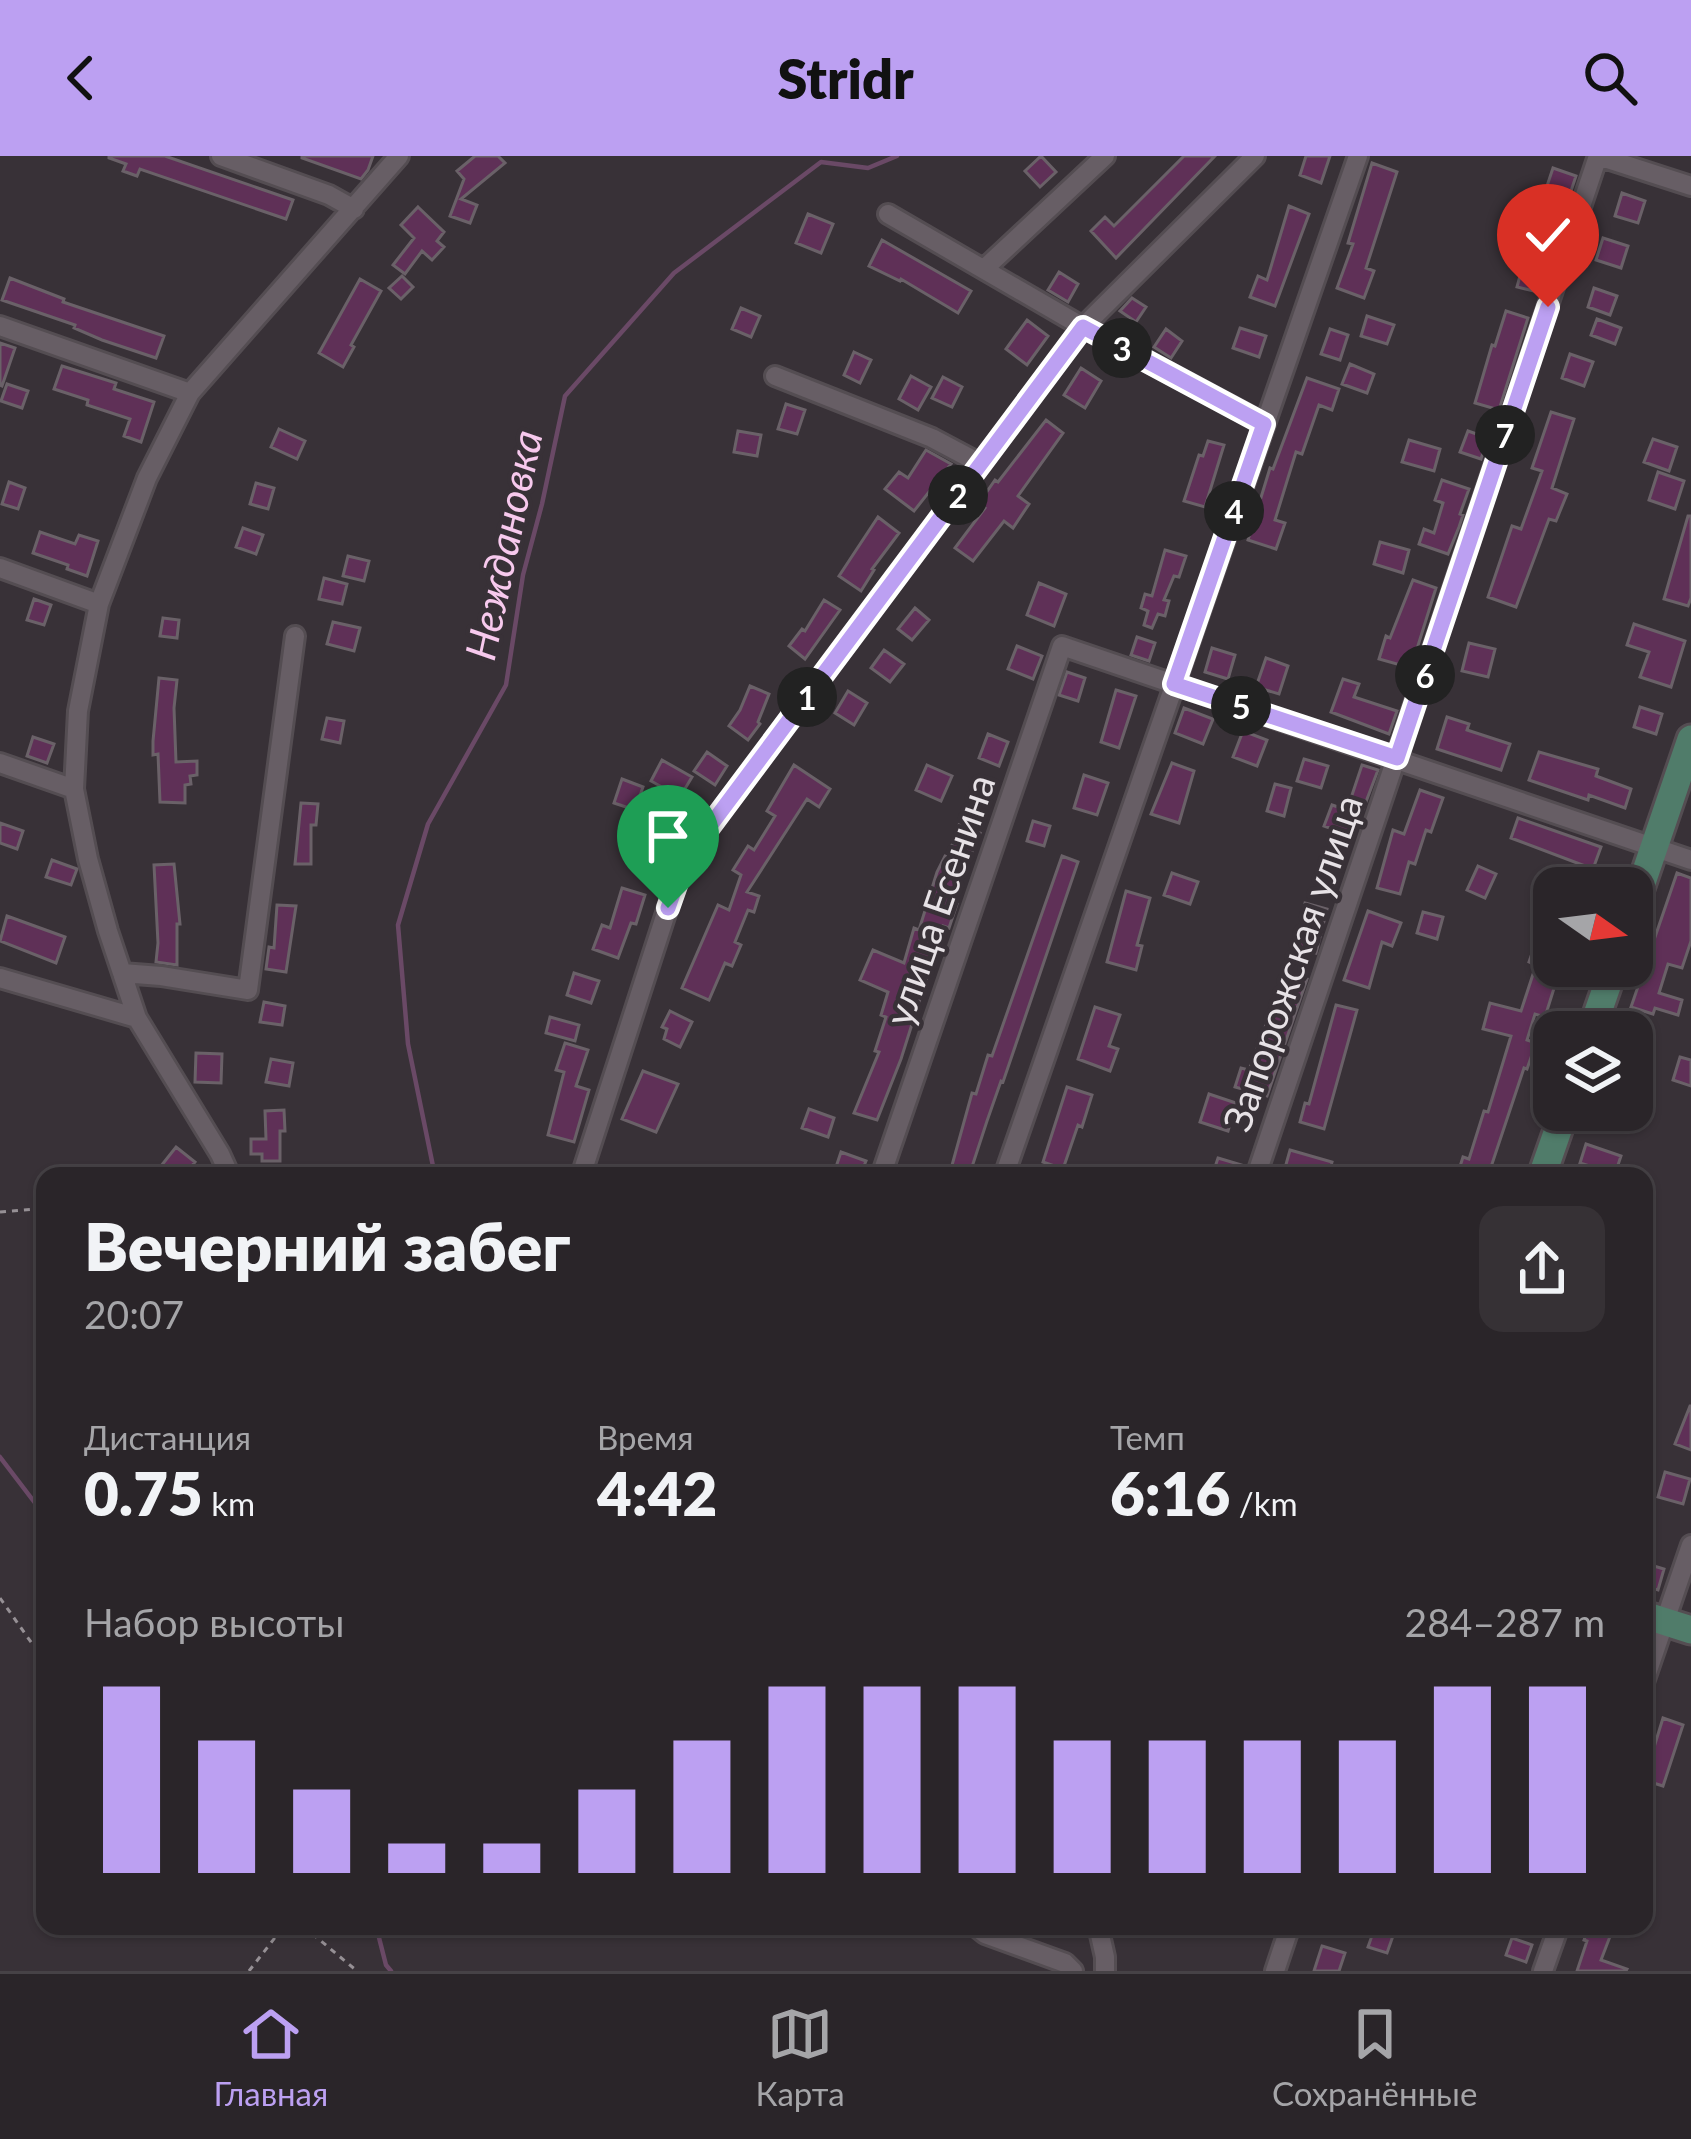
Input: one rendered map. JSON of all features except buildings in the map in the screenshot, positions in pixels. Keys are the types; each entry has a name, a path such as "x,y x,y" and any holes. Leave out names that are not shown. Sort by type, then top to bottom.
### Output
{"street":[{"path":"221,156 329,195 354,209"},
{"path":"226,1167 137,1018 122,973 88,859 74,789 78,711 99,604 147,478 190,393 399,156"},
{"path":"983,269 1105,156"},
{"path":"584,1167 668,908 695,846 1083,327 1255,156"},
{"path":"1007,1167 1358,156"},
{"path":"1598,156 1691,186"},
{"name":"Запорожская улица","path":"1259,1167 1598,156"},
{"path":"888,214 1264,424"},
{"path":"0,326 190,393"},
{"path":"775,376 932,438 981,464"},
{"path":"0,568 99,604"},
{"path":"122,973 248,990 295,636"},
{"name":"улица Есенина","path":"884,1167 1062,646 1174,684"},
{"path":"1174,684 1691,860"},
{"path":"1647,867 1691,739"},
{"path":"0,763 74,789"},
{"path":"0,978 137,1018"},
{"path":"1545,1167 1557,1131"},
{"path":"1653,1659 1691,1545"},
{"path":"988,1935 1064,1963 1073,1971"},
{"path":"1100,1935 1105,1971"},
{"path":"1275,1971 1287,1935"},
{"path":"1543,1971 1556,1935"}],"path":[{"path":"0,1212 36,1210"},
{"path":"0,1598 36,1649"},
{"path":"249,1971 277,1935"},
{"path":"314,1935 357,1971"}],"waterway":[{"name":"Неждановка","path":"433,1167 408,1044 398,925 428,824 506,685 523,575 565,396 674,273 821,162 868,168 897,156"},
{"path":"0,1457 36,1504"},
{"path":"378,1935 391,1971"}],"route":[{"path":"668,908 695,846 1083,327 1264,424 1174,684 1397,758 1548,307"}]}
